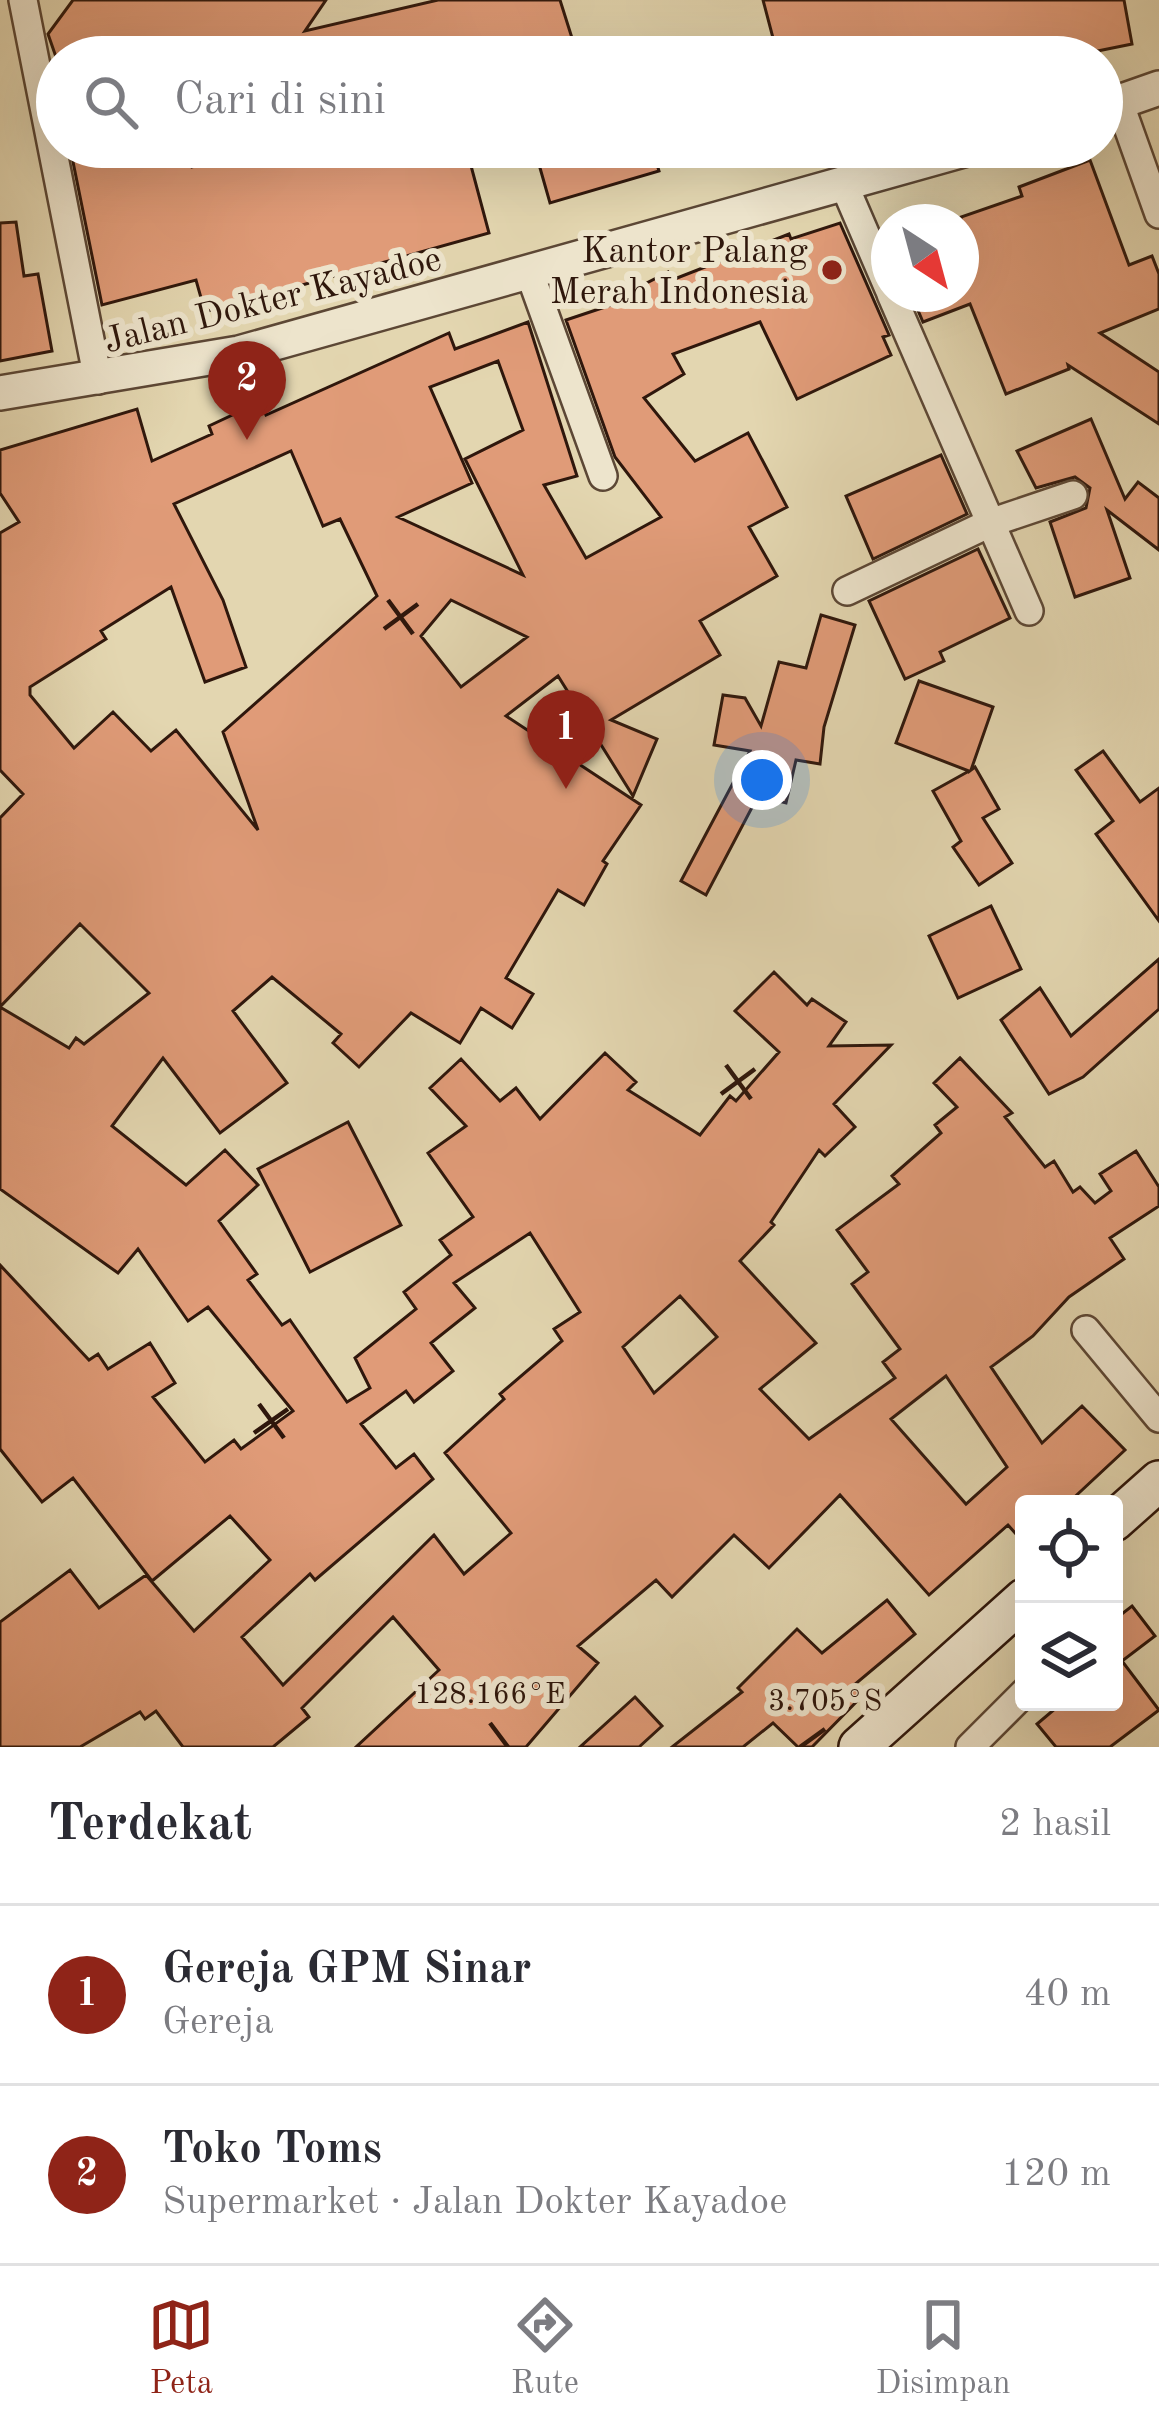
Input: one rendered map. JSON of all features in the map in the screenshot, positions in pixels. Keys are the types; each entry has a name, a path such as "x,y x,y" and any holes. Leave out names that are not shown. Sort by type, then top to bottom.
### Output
{"main road":[{"path":"1123,1513 1159,1481"},
{"path":"859,1747 1020,1603"}],"street":[{"path":"23,0 36,66"},
{"path":"1123,100 1159,88"},
{"path":"1123,134 1159,214"},
{"path":"56,168 98,380"},
{"name":"Jalan Dokter Kayadoe","path":"0,393 98,380 239,352 906,168"},
{"path":"845,187 871,247"},
{"path":"530,274 603,476"},
{"path":"899,312 1029,611"},
{"path":"847,591 990,524 1073,495"},
{"path":"1086,1330 1159,1418"},
{"path":"970,1747 1015,1702"}],"building":[{"path":"73,0 326,0 305,31 438,0 560,0 571,36 49,36"},
{"path":"763,0 1124,0 1132,44 1123,46 1123,36 772,36"},
{"path":"74,168 472,168 489,233 205,312 196,280 102,305"},
{"path":"540,168 658,168 659,171 550,203"},
{"path":"1069,168 1093,168 1129,265 1152,256 1159,274 1159,309 1100,333 1159,372 1159,424 1068,365 1069,369 1006,394 973,312 979,312 979,211 1022,196 1019,187"},
{"path":"16,222 24,276 38,274 52,351 0,361 0,223"},
{"path":"840,223 871,294 871,312 879,312 889,335 883,337 891,355 797,399 760,322 673,354 684,374 644,398 695,461 748,433 787,507 749,527 777,576 700,621 720,655 611,720 657,739 633,796 558,676 506,716 641,805 603,861 607,864 584,905 558,890 506,978 533,994 512,1028 481,1008 460,1043 411,1013 359,1067 333,1043 341,1034 272,977 233,1011 287,1083 220,1133 163,1058 112,1126 186,1185 225,1150 258,1185 219,1221 257,1274 248,1280 282,1325 290,1320 347,1402 370,1388 355,1358 416,1309 404,1292 451,1255 440,1240 473,1217 428,1153 466,1126 430,1088 461,1059 500,1101 516,1088 540,1119 605,1053 636,1082 628,1090 700,1135 730,1096 736,1101 779,1052 735,1011 774,972 807,1005 812,999 846,1022 829,1046 891,1045 834,1104 855,1127 825,1156 819,1150 771,1222 774,1225 740,1261 816,1343 760,1389 809,1439 895,1378 883,1362 900,1349 852,1284 868,1272 837,1230 899,1184 892,1176 941,1133 935,1125 957,1107 934,1083 960,1058 1012,1113 1005,1117 1045,1167 1054,1161 1073,1192 1080,1187 1095,1203 1111,1191 1100,1174 1136,1151 1159,1187 1159,1206 1110,1238 1124,1259 1069,1297 1033,1336 991,1367 1042,1443 1082,1406 1125,1450 1077,1495 1015,1495 1015,1533 1008,1525 929,1595 840,1495 769,1568 734,1535 672,1597 656,1580 578,1646 598,1663 526,1747 356,1747 439,1670 393,1617 302,1708 309,1717 273,1747 183,1747 156,1711 145,1719 140,1712 80,1747 0,1747 0,1622 70,1570 99,1608 146,1575 194,1631 270,1560 230,1516 152,1581 73,1478 42,1502 0,1449 0,1265 89,1360 98,1354 108,1369 150,1343 175,1383 153,1397 205,1462 234,1440 241,1449 293,1411 208,1307 188,1321 138,1249 118,1273 0,1189 0,1007 0,818 23,794 0,770 0,533 19,522 0,493 0,450 137,409 152,461 212,434 209,426 260,402 266,415 449,333 455,349 528,322 577,476 544,485 586,558 661,517 615,457 566,320 647,293 643,285 668,272 672,280 789,234 791,239","holes":["498,361 523,430 465,459 523,575 398,517 472,483 430,387","291,451 323,526 340,519 377,596 223,732 258,830 176,730 151,751 113,712 74,748 30,695 30,687 106,639 101,631 171,587 205,682 246,667 223,600 174,504","451,600 527,637 461,687 421,636","80,924 149,993 84,1044 76,1038 69,1048 0,1007","530,1233 580,1312 554,1329 562,1341 500,1394 504,1399 445,1453 511,1533 464,1574 434,1535 283,1685 242,1637 310,1574 315,1580 433,1479 414,1454 396,1468 361,1424 406,1391 414,1402 453,1371 431,1343 475,1308 454,1283","680,1296 717,1337 654,1393 623,1347","946,1376 1007,1467 966,1504 891,1419"]},
{"path":"919,312 949,312 923,322"},
{"path":"1091,419 1125,499 1138,482 1159,498 1159,550 1107,510 1130,578 1075,597 1050,522 1086,508 1090,488 1075,477 1036,488 1017,451"},
{"path":"941,455 967,514 873,559 846,496"},
{"path":"978,549 1010,618 940,652 944,661 905,679 869,601"},
{"path":"821,615 855,625 824,727 820,764 796,760 786,803 758,796 706,895 681,881 750,751 714,745 723,695 745,698 761,726 779,662 806,668"},
{"path":"919,681 993,707 971,770 975,767 999,809 983,818 1012,863 979,885 953,847 961,841 933,791 969,771 896,743"},
{"path":"1103,751 1140,802 1159,788 1159,921 1096,834 1113,821 1076,770"},
{"path":"991,906 1021,969 958,998 929,936"},
{"path":"1159,959 1159,1009 1083,1077 1049,1094 1001,1020 1040,988 1071,1036"},
{"path":"348,1122 401,1225 310,1272 258,1169"},
{"path":"887,1600 915,1634 854,1685 864,1694 812,1747 798,1747 773,1723 743,1747 672,1747 742,1692 738,1688 797,1629 822,1653"},
{"path":"1132,1606 1155,1636 1123,1660 1123,1613"},
{"path":"1123,1662 1159,1710 1110,1747 1056,1747 1037,1724 1052,1711 1123,1711"},
{"path":"635,1697 662,1726 639,1747 580,1747"}],"place":[{"name":"Kantor Palang Merah Indonesia","path":"832,270"},
{"name":"Toko Toms","path":"247,440"},
{"name":"Gereja GPM Sinar","path":"566,789"}]}
